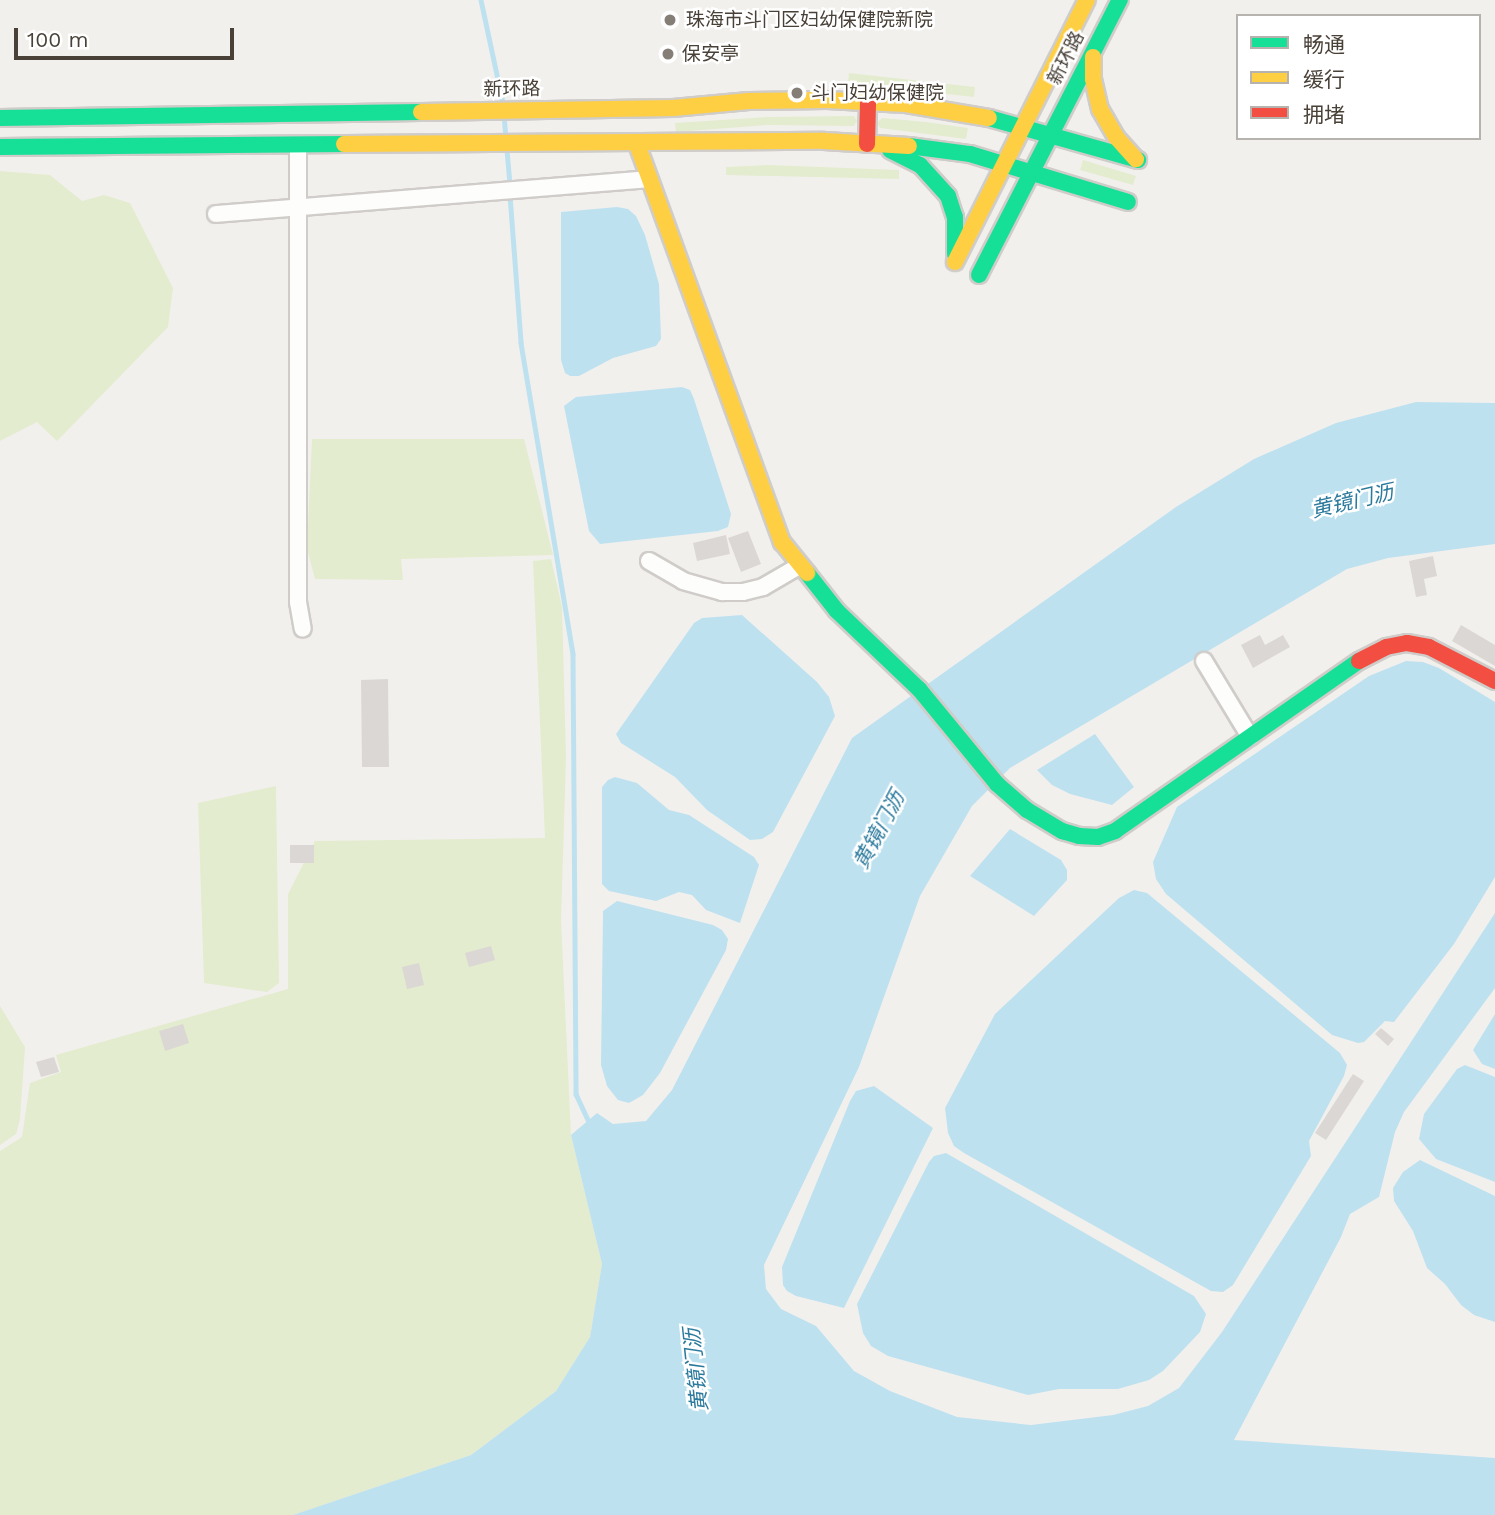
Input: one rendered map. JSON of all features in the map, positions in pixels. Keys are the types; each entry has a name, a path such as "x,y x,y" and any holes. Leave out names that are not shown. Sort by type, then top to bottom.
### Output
{"street":[{"name":"新环路","path":"867,144 906,156 935,178 948,197 955,217 955,262 1087,0"},
{"name":"新环路","path":"979,275 1120,0"},
{"name":"新环路","path":"0,118 673,108 775,101 869,102 976,114 1138,160 1116,137 1100,108 1093,79 1094,50"},
{"path":"867,144 869,102"},
{"path":"637,144 770,515 799,566 837,611 919,689 997,784 1027,810 1062,831 1079,836 1098,837 1132,821 1367,656 1386,647 1407,643 1429,646 1495,681"},
{"path":"0,147 867,144 970,154 1128,202"},
{"path":"298,145 298,602 303,629"},
{"path":"216,214 649,178"},
{"path":"649,561 683,581 722,592 743,592 763,587 799,566"},
{"path":"1204,662 1251,737"}],"green space":[{"path":"849,73 975,87 974,97 848,83"},
{"path":"854,116 857,121 854,126 766,125 676,132 675,123 766,117"},
{"path":"882,118 968,128 966,139 880,128 877,123"},
{"path":"1083,160 1136,176 1133,185 1080,170"},
{"path":"769,165 899,170 899,179 726,175 726,167"},
{"path":"0,171 50,175 82,201 104,195 130,203 173,288 168,327 57,441 37,422 0,441"},
{"path":"312,439 524,439 553,555 401,559 403,580 315,579 307,549"},
{"path":"551,559 562,607 566,758 561,920 571,1135 602,1264 590,1337 556,1391 471,1455 293,1515 0,1515 0,1151 22,1137 30,1083 61,1072 56,1055 288,989 288,894 315,841 545,838 533,561"},
{"path":"276,786 279,983 267,992 204,983 198,803"},
{"path":"0,1006 25,1047 20,1119 16,1134 0,1145"}],"water":[{"path":"617,207 628,209 636,216 645,235 659,284 661,339 656,346 613,358 579,376 570,376 565,373 561,360 561,212"},
{"path":"682,387 690,390 694,399 731,514 728,527 718,531 600,544 589,531 564,406 576,397"},
{"name":"黄镜门沥","path":"1416,402 1495,403 1495,544 1388,558 1347,569 1010,768 972,806 920,896 859,1067 764,1265 766,1289 781,1309 816,1326 854,1371 890,1391 957,1417 1031,1425 1113,1415 1148,1406 1179,1388 1222,1332 1495,913 1495,988 1404,1112 1395,1132 1379,1197 1350,1214 1341,1237 1234,1440 1495,1458 1495,1515 293,1515 471,1455 556,1391 590,1337 602,1264 571,1135 597,1113 613,1124 646,1121 672,1090 852,738 1176,507 1254,459 1336,423"},
{"path":"742,615 817,682 829,697 835,716 773,832 762,839 750,840 707,810 675,777 621,743 616,734 694,623 702,618"},
{"path":"1406,661 1423,662 1439,668 1495,702 1495,877 1454,944 1394,1022 1385,1021 1364,1042 1358,1043 1332,1035 1166,894 1156,879 1153,862 1177,807 1369,676"},
{"path":"1095,734 1134,787 1112,805 1070,794 1052,785 1037,770"},
{"path":"615,777 637,783 669,810 689,815 754,857 759,865 740,923 706,910 692,895 679,892 656,901 609,891 602,884 602,787"},
{"path":"1010,829 1061,860 1067,870 1067,880 1034,916 970,876"},
{"path":"1134,890 1147,893 1340,1053 1347,1065 1344,1076 1309,1141 1311,1156 1233,1285 1223,1292 1211,1291 964,1153 954,1146 948,1133 945,1108 995,1014 1119,898"},
{"path":"617,901 713,925 722,930 728,939 726,950 660,1073 643,1095 629,1103 618,1100 607,1086 601,1065 603,911"},
{"path":"1495,1014 1495,1069 1482,1064 1473,1050"},
{"path":"1465,1065 1495,1077 1495,1182 1436,1159 1419,1139 1424,1114 1457,1069"},
{"path":"874,1086 933,1128 844,1308 796,1296 783,1285 782,1267 850,1101 856,1091"},
{"path":"946,1153 1194,1296 1206,1314 1200,1332 1163,1371 1149,1380 1118,1389 1059,1389 1028,1395 888,1356 871,1346 863,1333 857,1304 929,1162 934,1156"},
{"path":"1420,1160 1495,1196 1495,1322 1474,1315 1461,1305 1445,1284 1427,1268 1413,1231 1394,1201 1393,1188 1403,1172"}],"building":[{"path":"748,531 761,564 741,572 728,538"},
{"path":"726,535 730,554 697,561 693,543"},
{"path":"1433,556 1437,576 1424,579 1427,595 1416,597 1409,561"},
{"path":"1461,625 1495,645 1495,666 1452,641"},
{"path":"1260,635 1265,645 1283,635 1290,647 1253,668 1241,645"},
{"path":"388,679 389,767 362,767 361,680"},
{"path":"290,845 314,845 314,863 290,863"},
{"path":"491,946 495,960 469,967 465,953"},
{"path":"419,963 424,985 407,989 402,967"},
{"path":"183,1024 189,1043 165,1051 159,1031"},
{"path":"1381,1028 1394,1039 1388,1046 1375,1034"},
{"path":"54,1057 59,1072 41,1077 36,1062"},
{"path":"1353,1074 1364,1081 1326,1140 1315,1133"}],"waterway":[{"path":"481,0 503,103"},
{"path":"504,115 506,138"},
{"path":"507,150 510,187"},
{"path":"510,195 521,343 573,654 576,1094 590,1124"}],"traffic: fast":[{"path":"979,275 1120,0"},
{"path":"0,118 421,112"},
{"path":"989,118 1138,160"},
{"path":"0,147 344,144"},
{"path":"909,146 970,154 1128,202"},
{"path":"890,150 920,165 948,196 955,217 955,254"},
{"path":"807,573 837,611 919,689 997,784 1027,810 1062,831 1079,836 1098,837 1115,831 1359,661"}],"traffic: slow":[{"path":"955,262 1087,0"},
{"path":"1093,57 1093,79 1100,109 1116,137 1136,159"},
{"path":"421,112 673,108 749,101 827,100 906,104 989,118"},
{"path":"344,144 824,141 909,146"},
{"path":"637,144 782,542 807,573"}],"traffic: jam":[{"path":"867,144 868,102"},
{"path":"1359,661 1386,647 1407,643 1429,647 1495,681"}],"place":[{"name":"珠海市斗门区妇幼保健院新院","path":"670,20"},
{"name":"保安亭","path":"668,54"},
{"name":"斗门妇幼保健院","path":"797,93"}]}
